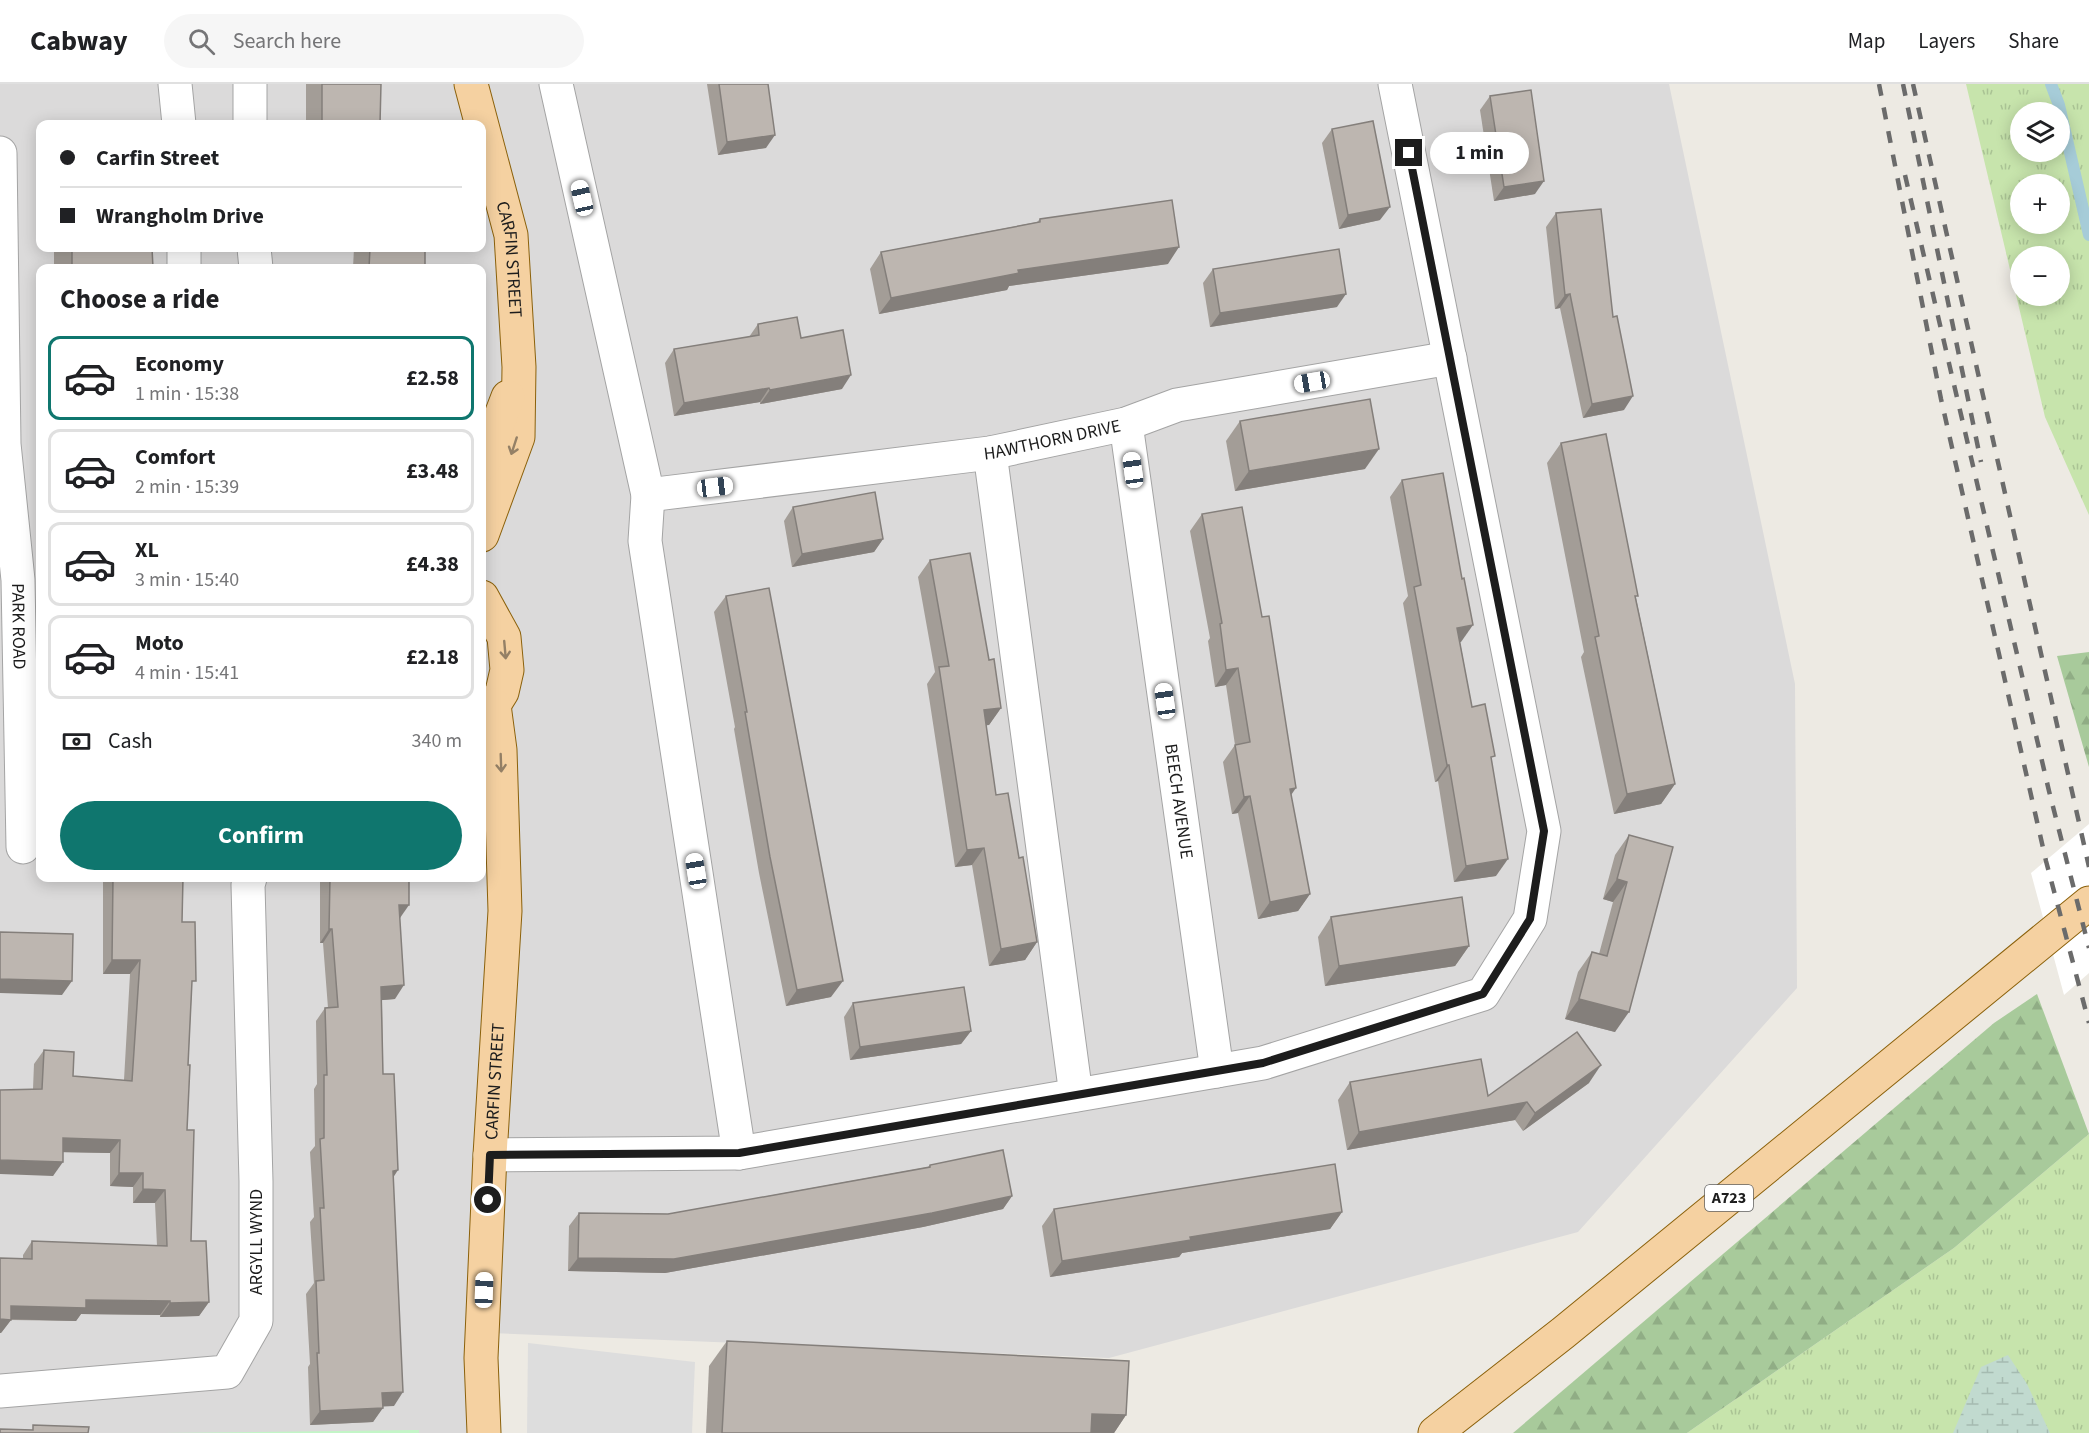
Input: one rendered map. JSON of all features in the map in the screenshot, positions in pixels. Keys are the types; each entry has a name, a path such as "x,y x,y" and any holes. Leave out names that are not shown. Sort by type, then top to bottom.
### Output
{"main road":[{"name":"CARFIN STREET","path":"471,84 481,120"},
{"name":"CARFIN STREET","path":"486,141 511,235 519,367 518,437 486,526"},
{"name":"CARFIN STREET","path":"486,454 519,367"},
{"path":"486,604 504,637 507,670 502,692 488,715"},
{"name":"CARFIN STREET","path":"484,1433 481,1358 490,1155 505,911 500,750 488,715"},
{"name":"CARFIN STREET","path":"486,866 505,911"},
{"name":"A723","path":"1435,1433 1573,1326 2089,903"},
{"name":"CARFIN STREET","path":"463,1433 481,1358"}],"street":[{"path":"175,84 179,120"},
{"path":"250,84 250,120"},
{"path":"556,84 648,495 645,541 739,1153"},
{"path":"490,1155 739,1153 1263,1063 1483,994 1530,919 1544,831 1395,84"},
{"name":"PARK ROAD","path":"0,153 2,444 29,578 30,706 23,847"},
{"name":"HAWTHORN DRIVE","path":"648,495 990,453 1126,424 1177,405 1450,358"},
{"name":"BEECH AVENUE","path":"1126,424 1217,1071"},
{"path":"990,453 1076,1095"},
{"name":"ARGYLL WYND","path":"0,1391 227,1372 256,1321 256,1181 249,882"}],"shaded area":[{"path":"0,84 1669,84 1795,684 1797,988 1578,1232 1109,1358 491,1333 471,1433 0,1433"},
{"path":"528,1343 695,1362 692,1433 527,1433"}],"green space":[{"path":"1966,84 2089,84 2089,515 2045,417 2019,306 2070,306 2070,246 2010,246 2010,269"},
{"path":"2089,652 2089,767 2057,656"},
{"path":"2037,994 2089,1134 1954,1248 1687,1433 1513,1433 1994,1023"},
{"path":"2089,1134 2089,1433 1687,1433 1954,1248"},
{"path":"2008,1355 2027,1384 2050,1433 1953,1433 1981,1367"},
{"path":"419,1430 419,1433 163,1433"}],"pier":[{"path":"2089,824 2089,973 2064,995 2031,873"}],"building":[{"path":"322,84 381,84 380,120 322,120"},
{"path":"719,84 768,84 775,135 727,142"},
{"path":"1531,90 1544,181 1504,187 1490,96"},
{"path":"1373,121 1390,207 1348,215 1332,129"},
{"path":"1172,200 1179,247 1018,270 1019,273 891,298 881,252 1040,222 1040,219"},
{"path":"1601,209 1613,317 1617,316 1633,396 1592,404 1570,294 1565,295 1556,213"},
{"path":"1339,249 1346,294 1220,313 1213,269"},
{"path":"72,252 152,252 153,264 72,264"},
{"path":"370,252 425,252 425,264 369,264"},
{"path":"797,317 801,338 843,330 851,375 684,403 674,349 759,335 758,324"},
{"path":"1370,399 1379,449 1249,471 1240,421"},
{"path":"1606,434 1638,596 1635,596 1675,784 1627,794 1595,637 1599,636 1561,443"},
{"path":"1443,473 1462,579 1464,578 1473,625 1457,628 1472,707 1485,704 1495,756 1491,757 1508,859 1466,866 1414,587 1421,585 1402,480"},
{"path":"875,492 883,539 802,554 793,507"},
{"path":"1242,507 1262,617 1269,616 1296,788 1290,789 1310,894 1270,902 1250,796 1244,797 1235,745 1250,742 1238,668 1226,670 1220,624 1222,623 1202,514"},
{"path":"970,553 989,660 994,659 1001,708 984,710 996,795 1008,793 1019,858 1023,857 1037,942 1001,949 984,848 967,850 939,667 949,666 930,560"},
{"path":"769,588 843,981 797,990 770,857 726,596"},
{"path":"1629,835 1673,847 1629,1012 1579,999 1592,952 1607,956 1627,882 1617,879"},
{"path":"113,882 183,882 182,922 195,922 196,981 192,981 187,1130 194,1130 191,1241 206,1241 209,1302 86,1300 86,1308 11,1306 11,1320 0,1319 0,1258 32,1259 32,1241 167,1246 165,1190 143,1189 143,1173 119,1173 120,1140 63,1138 63,1162 0,1160 0,1090 42,1089 44,1050 74,1052 73,1076 132,1081 140,960 112,960"},
{"path":"330,882 409,882 409,905 399,905 404,985 381,987 383,1074 394,1074 398,1170 393,1171 403,1392 382,1393 383,1408 320,1411 316,1281 324,1280 320,1208 324,1208 320,1139 324,1138 324,1075 327,1075 325,1008 338,1007 332,929 329,929"},
{"path":"1462,897 1469,946 1339,966 1331,917"},
{"path":"0,932 73,934 72,981 0,979"},
{"path":"964,987 971,1031 860,1047 853,1003"},
{"path":"1577,1032 1601,1065 1535,1113 1527,1102 1359,1132 1350,1082 1481,1059 1488,1096"},
{"path":"1003,1150 1012,1196 932,1213 674,1259 578,1258 579,1213 668,1214 930,1167 930,1165"},
{"path":"1335,1164 1342,1212 1062,1261 1054,1209"},
{"path":"727,1341 1129,1361 1126,1415 1092,1414 1091,1433 722,1433"},
{"path":"33,1425 89,1427 88,1433 0,1433 0,1429 33,1430"}],"waterway":[{"path":"2051,84 2059,105 2089,235"}],"railway":[{"path":"1879,84 1941,399 2046,861 2089,1023"},
{"path":"1903,84 1981,462"},
{"path":"1913,84 2089,867"},
{"path":"1905,175 2049,791 2089,948"}],"route":[{"path":"488,1200 490,1155 739,1153 1263,1063 1483,994 1530,919 1544,831 1409,153"}]}
